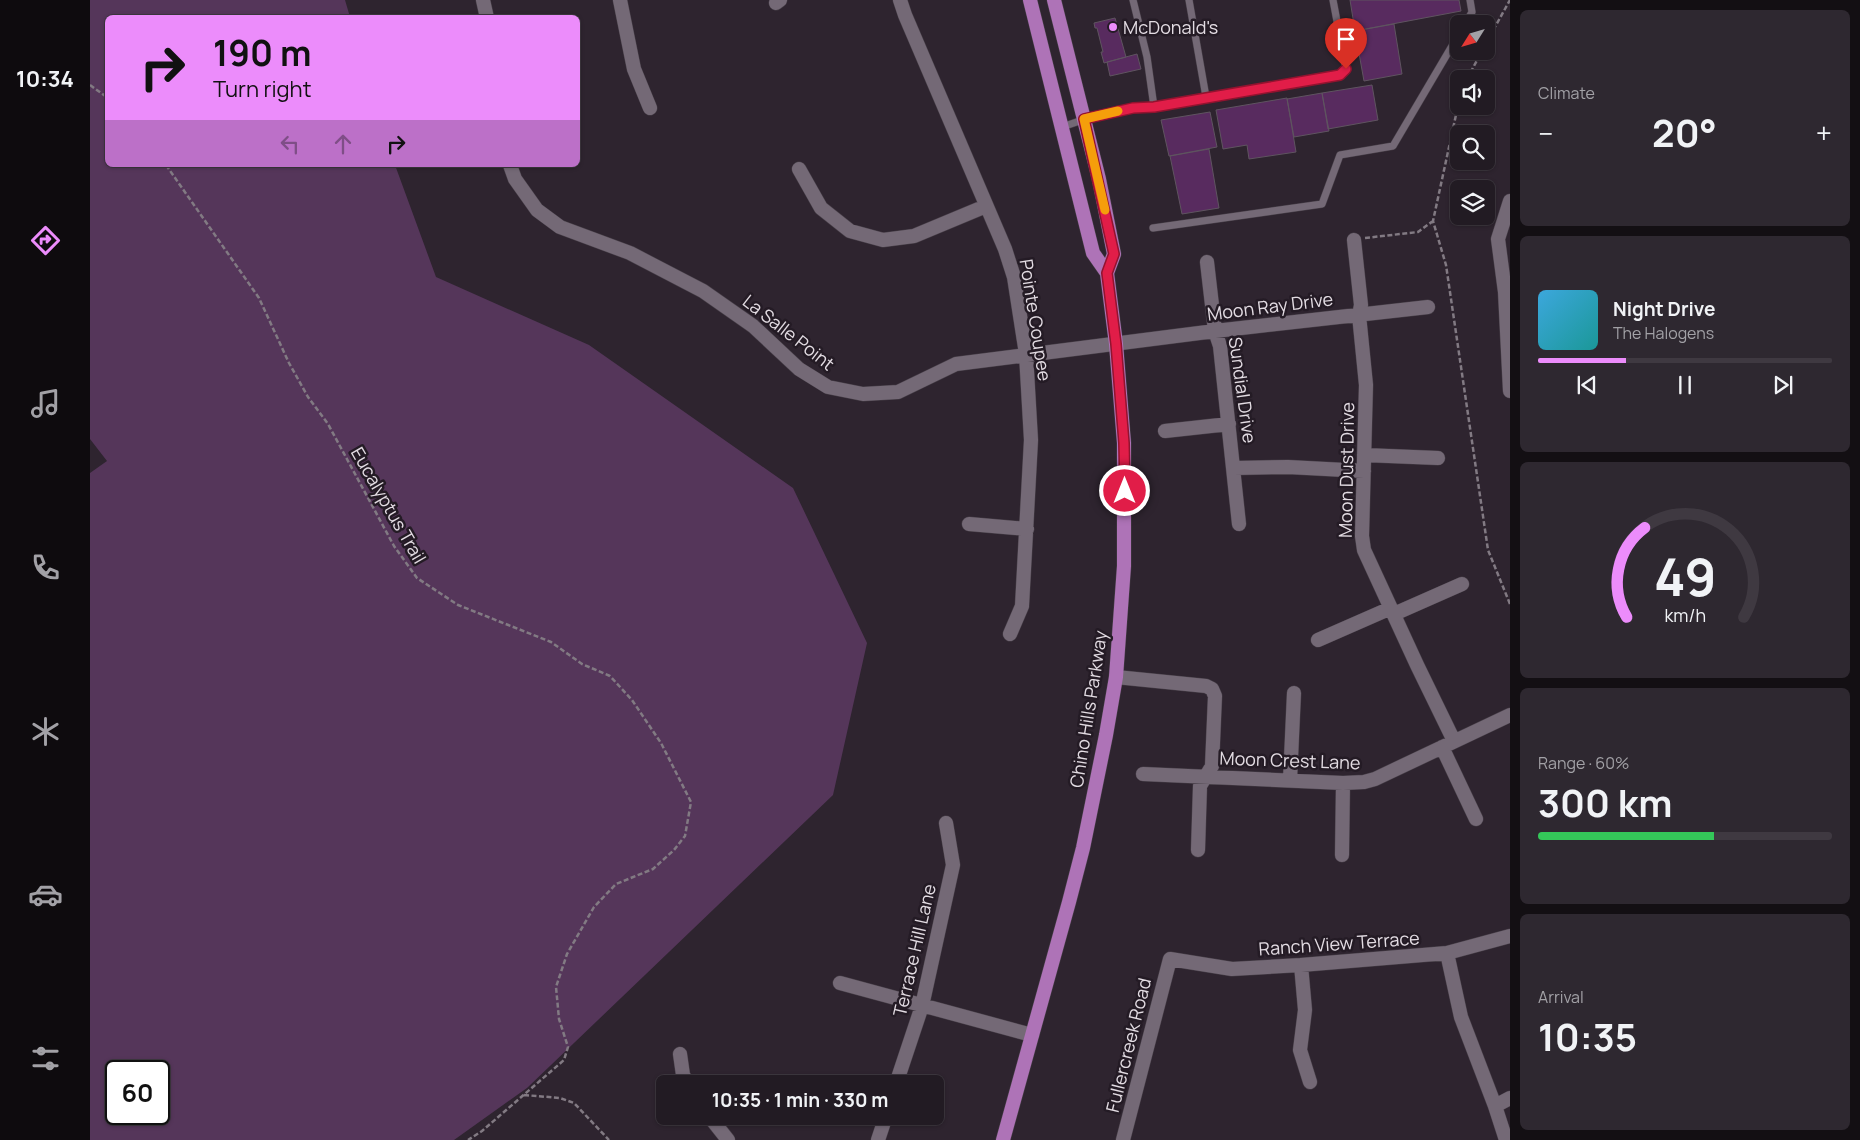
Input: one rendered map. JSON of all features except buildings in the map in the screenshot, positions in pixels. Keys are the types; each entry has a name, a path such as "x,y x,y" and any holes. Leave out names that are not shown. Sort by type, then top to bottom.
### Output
{"main road":[{"name":"Chino Hills Parkway","path":"1030,0 1093,254 1107,273"},
{"name":"Chino Hills Parkway","path":"1003,1140 1080,857 1102,754 1116,677 1124,566 1124,443 1116,344 1107,273 1114,254 1084,119 1054,0"}],"street":[{"path":"483,0 487,15"},
{"path":"620,0 634,69 650,108"},
{"name":"Pointe Coupee","path":"900,0 1005,249 1014,277 1026,354 1032,440 1022,606 1010,634"},
{"name":"La Salle Point","path":"511,167 515,179 537,210 560,227 630,253 703,291 753,326 799,369 828,387 863,394 898,392 956,364 1116,344"},
{"path":"799,169 821,208 850,231 884,240 914,236 986,206"},
{"path":"1510,201 1498,239 1505,292 1510,391"},
{"name":"Moon Dust Drive","path":"1354,240 1361,305 1359,315 1366,385 1362,536 1364,550 1417,665 1476,819"},
{"name":"Sundial Drive","path":"1208,262 1215,331 1220,346 1239,524"},
{"name":"Moon Ray Drive","path":"1116,344 1428,307"},
{"path":"1165,431 1228,424"},
{"path":"1364,455 1438,458"},
{"path":"1234,468 1288,466 1364,471"},
{"path":"969,524 1027,528"},
{"path":"1318,640 1462,584"},
{"path":"1116,677 1206,686 1212,689 1215,696 1212,766 1200,786 1198,850"},
{"path":"1290,780 1294,693"},
{"name":"Moon Crest Lane","path":"1144,774 1343,783 1364,782 1375,779 1510,715"},
{"path":"1342,855 1343,783"},
{"name":"Terrace Hill Lane","path":"899,1075 922,1006 953,865 946,823"},
{"name":"Ranch View Terrace","path":"1170,959 1232,969 1301,966 1447,953 1510,936"},
{"path":"1447,953 1461,1017 1496,1106 1506,1140"},
{"name":"Fullercreek Road","path":"1123,1140 1170,959"},
{"path":"1301,966 1305,1010 1300,1050 1310,1082"},
{"path":"840,983 1032,1036"},
{"path":"680,1054 683,1075"},
{"path":"1496,1106 1510,1098"},
{"path":"716,1125 728,1140"},
{"path":"878,1140 883,1125"}],"lane":[{"path":"1133,0 1147,57 1154,107"},
{"path":"1189,0 1206,98"},
{"path":"1062,127 1084,119 1133,108 1154,107 1340,75 1346,69 1333,0"},
{"path":"1470,0 1472,12 1470,15"},
{"path":"1153,228 1322,204 1340,155 1393,146 1450,49"}],"path":[{"path":"1495,27 1510,0"},
{"path":"90,85 105,96"},
{"path":"1456,115 1433,221 1446,266 1488,550 1510,604"},
{"name":"Eucalyptus Trail","path":"167,167 260,298 308,397 328,424 394,546 416,578 458,605 551,642 582,664 610,676 632,700 662,743 691,802 685,836 674,850 652,869 616,884 594,907 567,954 556,987 559,1019 568,1047 564,1060 482,1131 468,1140"},
{"path":"1354,240 1378,235 1418,232 1433,221"},
{"path":"524,1095 560,1098 574,1103 609,1140"}],"shaded area":[{"path":"90,0 345,0 349,15 105,15 105,167 396,167 436,277 589,345 793,488 867,643 833,795 527,1088 454,1140 90,1140 90,473 107,461 90,439"}],"slow traffic":[{"path":"1105,210 1084,119 1118,111"}],"place":[{"name":"McDonald's","path":"1113,27"}],"route":[{"path":"1125,491 1124,443 1116,344 1107,273 1114,254 1084,119 1133,108 1154,107 1340,75 1346,69"}]}
